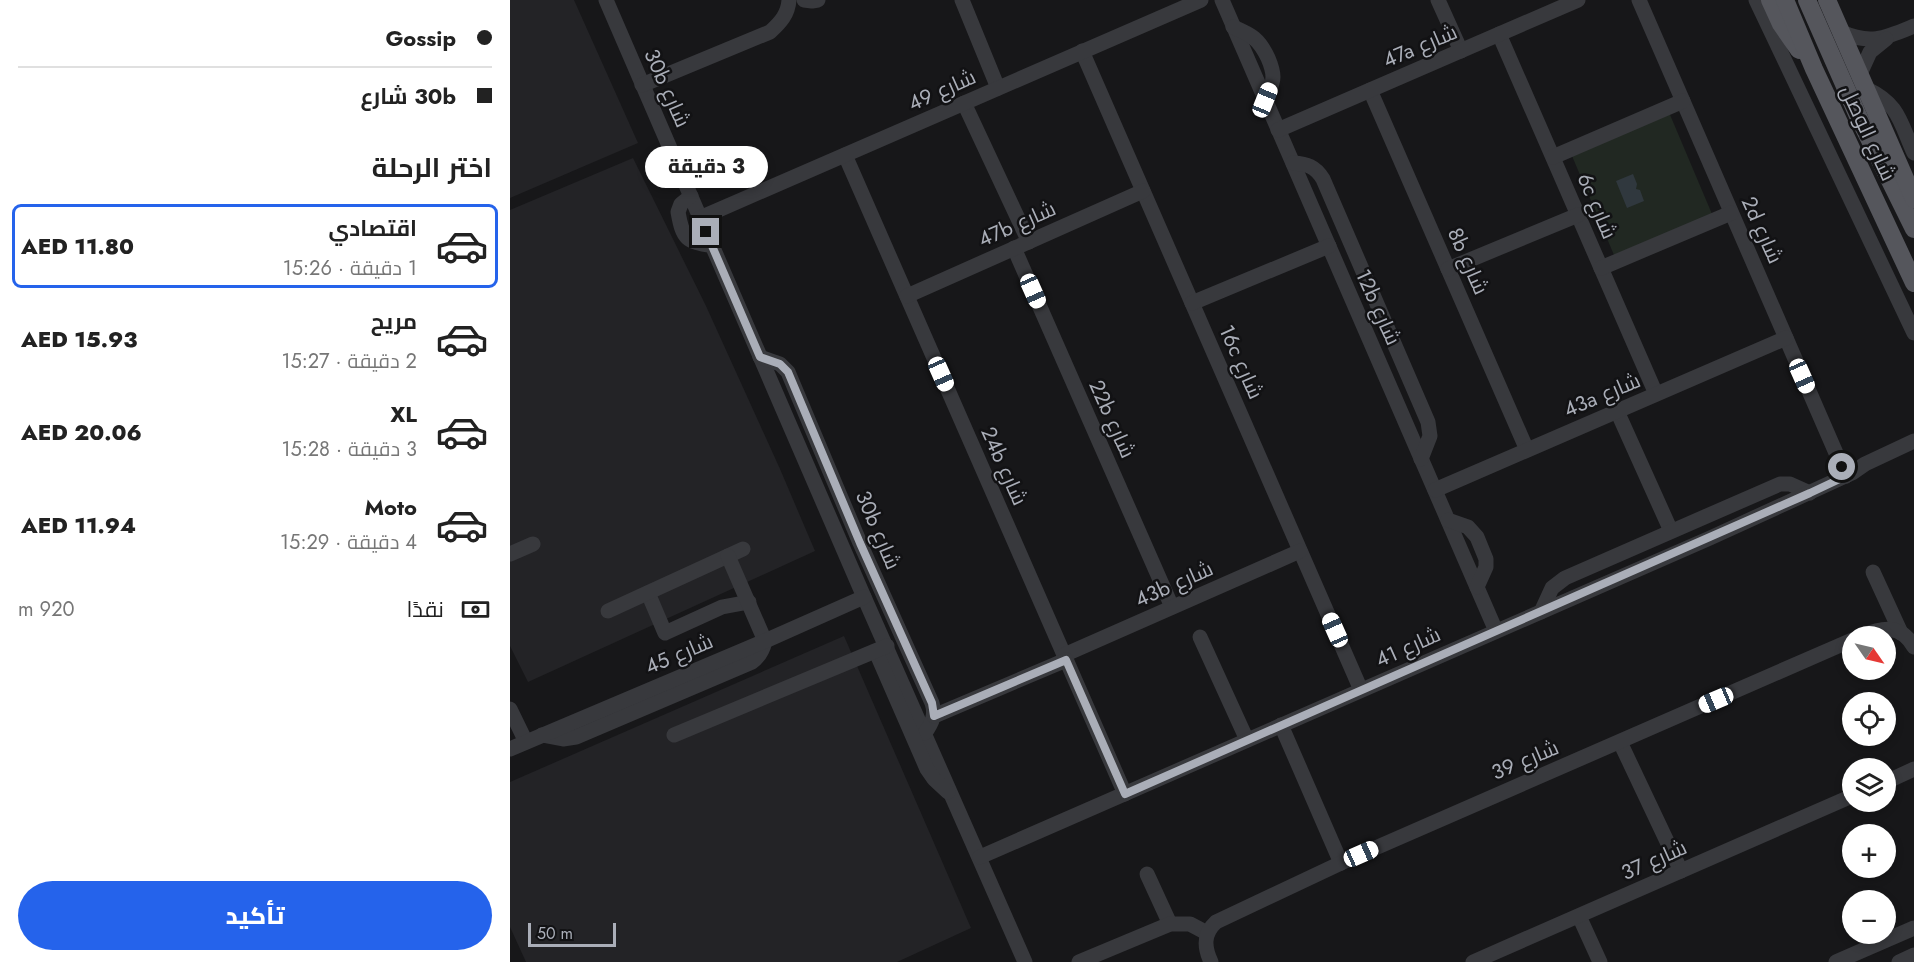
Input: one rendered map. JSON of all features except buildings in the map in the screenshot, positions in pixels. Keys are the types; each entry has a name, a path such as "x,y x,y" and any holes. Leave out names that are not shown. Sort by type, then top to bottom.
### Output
{"main road":[{"path":"1770,0 1787,33 1814,69"},
{"name":"شارع الوصل","path":"1785,0 1814,69 1914,283"},
{"name":"شارع الوصل","path":"1807,0 1859,118 1914,229"},
{"name":"شارع الوصل","path":"1829,3 1914,199"}],"street":[{"name":"30b شارع","path":"606,0 864,597 881,649 925,733 1025,962"},
{"path":"642,85 770,32 782,22 789,0"},
{"path":"804,0 818,0"},
{"path":"962,0 998,88"},
{"name":"شارع 49","path":"700,218 1201,0"},
{"name":"12b شارع","path":"1222,0 1496,631"},
{"path":"1438,0 1461,51"},
{"name":"47a شارع","path":"1278,130 1578,0"},
{"name":"2d شارع","path":"1639,0 1786,338 1849,475"},
{"path":"1756,0 1914,333"},
{"path":"1841,32 1864,40 1891,36 1914,27"},
{"name":"6c شارع","path":"1499,34 1656,394"},
{"path":"1863,81 1870,52 1891,36"},
{"name":"16c شارع","path":"1082,51 1361,690"},
{"name":"شارع الوصل","path":"1863,81 1892,106 1914,153"},
{"name":"8b شارع","path":"1370,90 1527,450"},
{"path":"1552,157 1683,101"},
{"path":"964,103 1029,242"},
{"name":"24b شارع","path":"845,155 1125,794"},
{"path":"1293,164 1306,164 1316,170 1328,189 1428,422 1430,436 1422,459"},
{"name":"47b شارع","path":"907,296 1143,191"},
{"path":"691,196 681,204 678,212 685,236 691,242 713,246"},
{"path":"1601,268 1731,213"},
{"path":"1448,269 1578,215"},
{"path":"1192,303 1329,246"},
{"name":"22b شارع","path":"1014,248 1172,608"},
{"name":"43a شارع","path":"1435,490 1786,338"},
{"name":"30b شارع","path":"760,357 780,364 788,372 860,543 932,703 934,716"},
{"path":"1617,411 1671,531"},
{"name":"شارع 41","path":"980,857 1810,493 1914,441"},
{"name":"شارع 41","path":"1849,475 1874,470 1914,452"},
{"path":"1541,612 1549,593 1560,581 1671,531 1780,484 1790,484 1810,493"},
{"path":"510,554 533,544"},
{"path":"608,611 743,549"},
{"name":"43b شارع","path":"934,716 1300,550"},
{"path":"728,556 765,641"},
{"path":"1873,572 1901,633 1914,647"},
{"path":"648,593 665,633 722,607 749,602"},
{"name":"شارع 45","path":"510,749 864,597"},
{"path":"1896,632 1901,633"},
{"path":"1200,637 1247,740"},
{"name":"شارع 39","path":"1211,928 1341,863 1842,644"},
{"path":"674,735 881,649 927,769 934,779 952,795"},
{"path":"510,709 526,742"},
{"path":"925,733 934,716"},
{"path":"1281,725 1341,863"},
{"path":"1620,742 1682,871"},
{"path":"1896,777 1914,769"},
{"name":"شارع 37","path":"1473,962 1842,800"},
{"path":"1147,874 1170,924"},
{"path":"1579,916 1600,962"},
{"path":"1079,962 1170,924 1190,924 1211,928 1206,948 1211,962"},
{"path":"1836,962 1914,928"},
{"path":"1899,962 1914,956"}],"shaded area":[{"path":"510,0 574,0 638,143 510,198"},
{"path":"1668,110 1712,214 1614,255 1572,156"},
{"path":"633,158 706,306 815,551 528,682 510,646 510,210"},
{"path":"1633,174 1637,184 1636,189 1640,190 1644,201 1627,208 1616,181"},
{"path":"844,636 971,928 897,962 526,962 510,927 510,782"}],"route":[{"path":"706,232 760,357 780,364 788,372 860,543 932,703 934,716 1066,660 1125,794 1810,493 1846,476 1842,467"}]}
